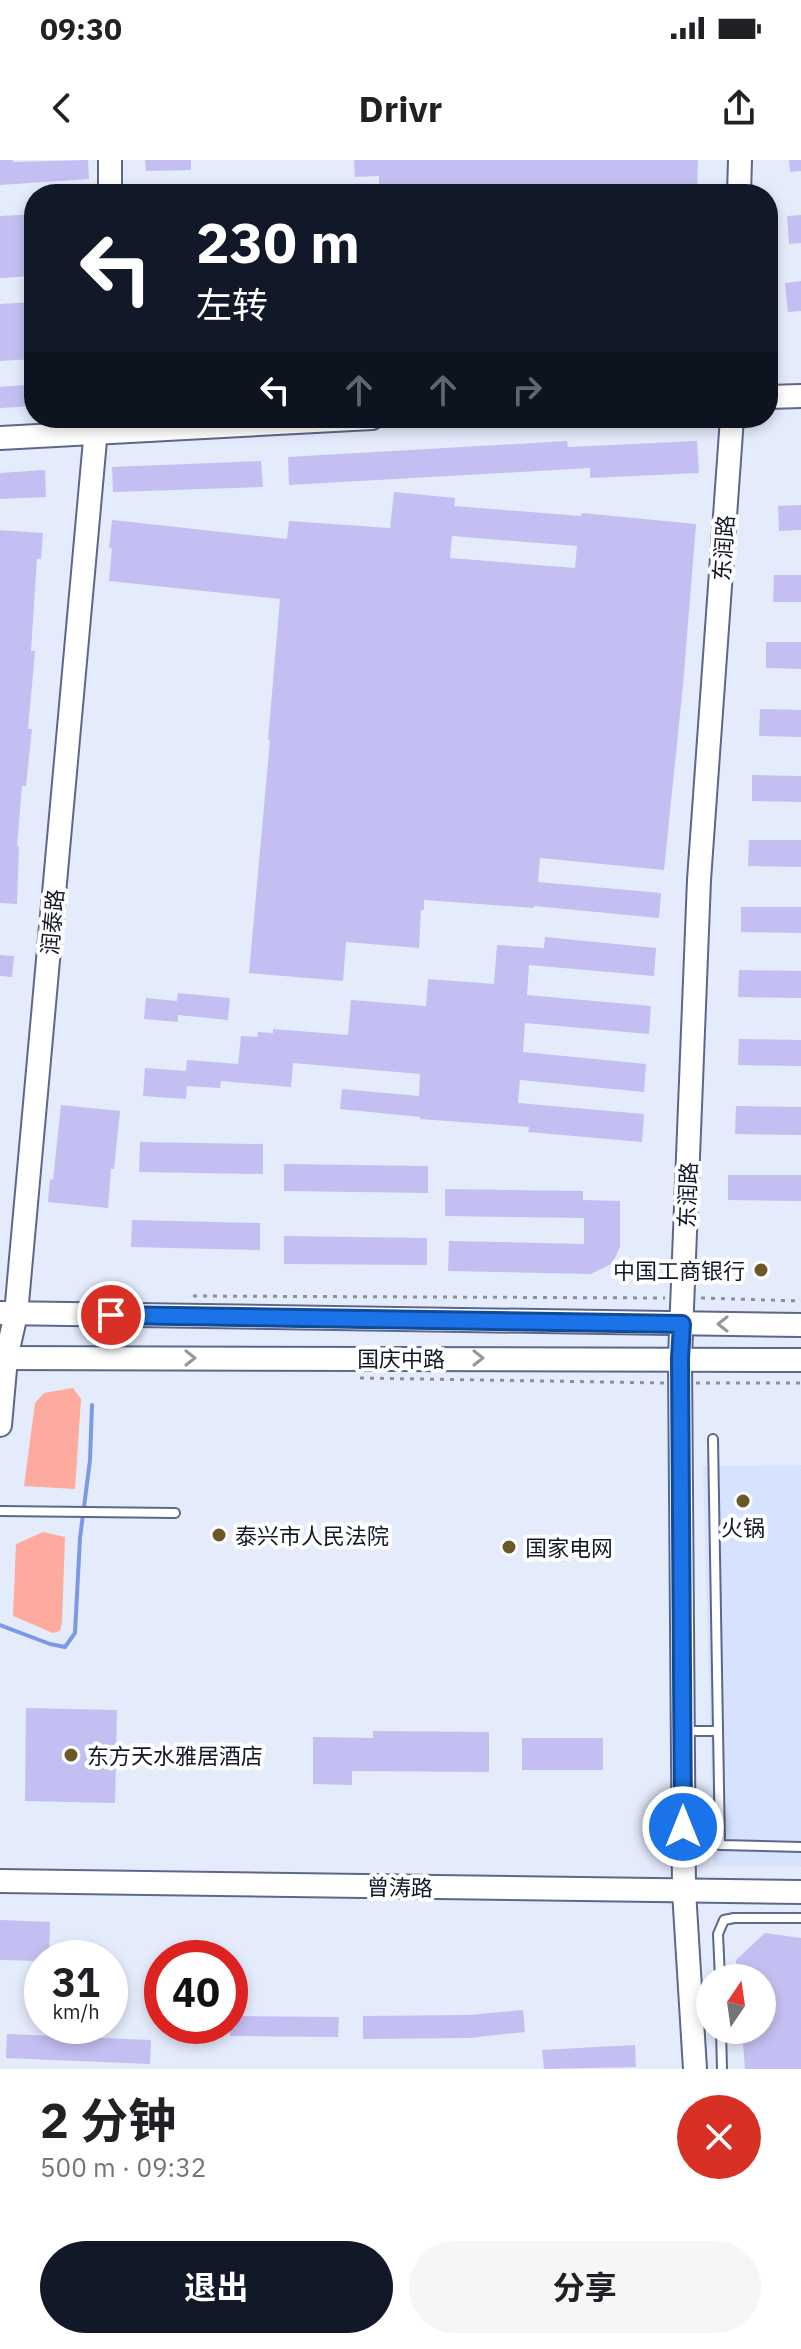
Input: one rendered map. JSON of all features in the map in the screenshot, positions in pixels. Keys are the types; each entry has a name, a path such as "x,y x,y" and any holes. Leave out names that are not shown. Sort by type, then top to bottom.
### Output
{"street":[{"path":"110,160 110,184"},
{"path":"739,184 740,160"},
{"path":"778,397 801,396"},
{"path":"0,438 81,428"},
{"name":"润泰路","path":"0,1425 3,1358 97,428"},
{"name":"东润路","path":"695,2069 684,1891 680,1358 699,880 731,428"},
{"path":"8,1314 801,1325"},
{"name":"国庆中路","path":"3,1358 801,1360"},
{"name":"曾涛路","path":"0,1881 801,1892"}],"lane":[{"path":"713,1439 720,1845 801,1847"},
{"path":"0,1511 175,1513"},
{"path":"683,1731 717,1731"},
{"path":"719,1964 718,1934 724,1920 801,1918"},
{"path":"721,2044 722,2069"}],"path":[{"path":"189,1296 801,1301"},
{"path":"350,1378 801,1383"}],"shaded area":[{"path":"73,1388 81,1399 75,1489 24,1486 35,1403 44,1393"},
{"path":"801,1465 801,1867 714,1866 703,1466"},
{"path":"43,1532 65,1537 62,1622 60,1631 53,1633 13,1616 16,1544"}],"building":[{"path":"0,160 88,160 89,179 0,185"},
{"path":"145,160 191,160 191,170 146,171"},
{"path":"354,160 698,160 697,184 379,184 379,176 355,177"},
{"path":"789,160 801,160 801,171 790,172"},
{"path":"24,215 24,277 0,278 0,216"},
{"path":"801,215 801,243 789,244 787,216"},
{"path":"801,281 801,311 788,312 785,283"},
{"path":"24,303 24,360 0,361 0,304"},
{"path":"24,385 24,407 0,408 0,387"},
{"path":"567,441 568,447 697,441 699,473 590,478 590,468 289,485 288,457"},
{"path":"261,461 263,487 113,492 112,467"},
{"path":"45,470 46,497 0,499 0,473"},
{"path":"394,492 455,498 454,506 581,516 582,513 696,524 664,870 540,858 538,882 661,893 659,918 534,906 424,900 419,948 346,942 343,981 249,973 280,599 109,581 112,520 287,539 289,521 390,528","holes":["452,536 577,546 575,568 450,558"]},
{"path":"801,505 801,530 779,531 778,506"},
{"path":"0,530 43,533 41,559 37,559 31,651 35,651 28,729 32,729 26,786 22,786 17,846 17,904 0,903"},
{"path":"774,575 801,575 801,602 773,602"},
{"path":"766,642 801,642 801,669 766,668"},
{"path":"760,709 801,710 801,737 759,736"},
{"path":"752,775 801,776 801,802 752,801"},
{"path":"749,840 801,840 801,867 748,866"},
{"path":"741,907 801,907 801,933 741,932"},
{"path":"545,937 656,948 654,976 529,965 527,995 651,1006 649,1034 525,1023 523,1052 646,1064 644,1092 520,1080 518,1103 644,1114 642,1142 528,1132 529,1127 340,1109 342,1089 419,1096 420,1074 293,1063 291,1087 221,1081 220,1088 187,1086 186,1099 143,1096 145,1068 186,1071 187,1060 238,1064 241,1036 257,1037 258,1032 273,1033 273,1029 348,1035 351,1000 426,1006 428,979 494,984 497,945 544,948"},
{"path":"0,955 14,956 12,977 0,976"},
{"path":"739,970 801,971 801,998 738,997"},
{"path":"178,993 230,998 228,1020 178,1015 178,1022 144,1019 146,998 177,1001"},
{"path":"739,1039 801,1040 801,1066 738,1065"},
{"path":"61,1105 120,1111 108,1208 48,1202"},
{"path":"736,1106 801,1107 801,1135 735,1134"},
{"path":"140,1142 263,1144 263,1174 139,1172"},
{"path":"284,1164 428,1166 428,1193 284,1191"},
{"path":"728,1175 801,1175 801,1201 728,1200"},
{"path":"445,1189 583,1191 583,1200 620,1201 620,1246 611,1264 591,1274 448,1271 449,1241 584,1244 584,1218 445,1216"},
{"path":"132,1220 260,1223 260,1250 131,1247"},
{"path":"284,1236 427,1238 427,1265 284,1264"},
{"name":"东方天水雅居酒店","path":"26,1708 117,1710 115,1803 25,1801"},
{"path":"373,1731 489,1732 489,1772 352,1771 352,1785 313,1784 313,1737 373,1738"},
{"path":"522,1738 603,1738 603,1770 522,1770"},
{"path":"0,1920 50,1922 50,1940 24,1940 24,1961 0,1960"},
{"path":"765,1933 801,1938 801,2069 745,2069 743,2044 776,2044 776,1964 736,1964 736,1960"},
{"path":"523,2010 525,2032 469,2038 363,2039 363,2016 468,2015"},
{"path":"248,2016 339,2017 338,2037 248,2036"},
{"path":"7,2034 24,2035 24,2044 128,2044 128,2039 144,2040 144,2044 151,2044 150,2064 6,2058"},
{"path":"635,2045 636,2067 544,2069 542,2050"}],"waterway":[{"path":"0,1625 65,1647 75,1633 92,1405"}],"place":[{"name":"中国工商银行","path":"761,1270"},
{"name":"火锅","path":"743,1501"},
{"name":"泰兴市人民法院","path":"219,1535"},
{"name":"国家电网","path":"509,1547"},
{"name":"东方天水雅居酒店","path":"71,1755"}],"route":[{"path":"111,1315 682,1324 683,1827"}]}
